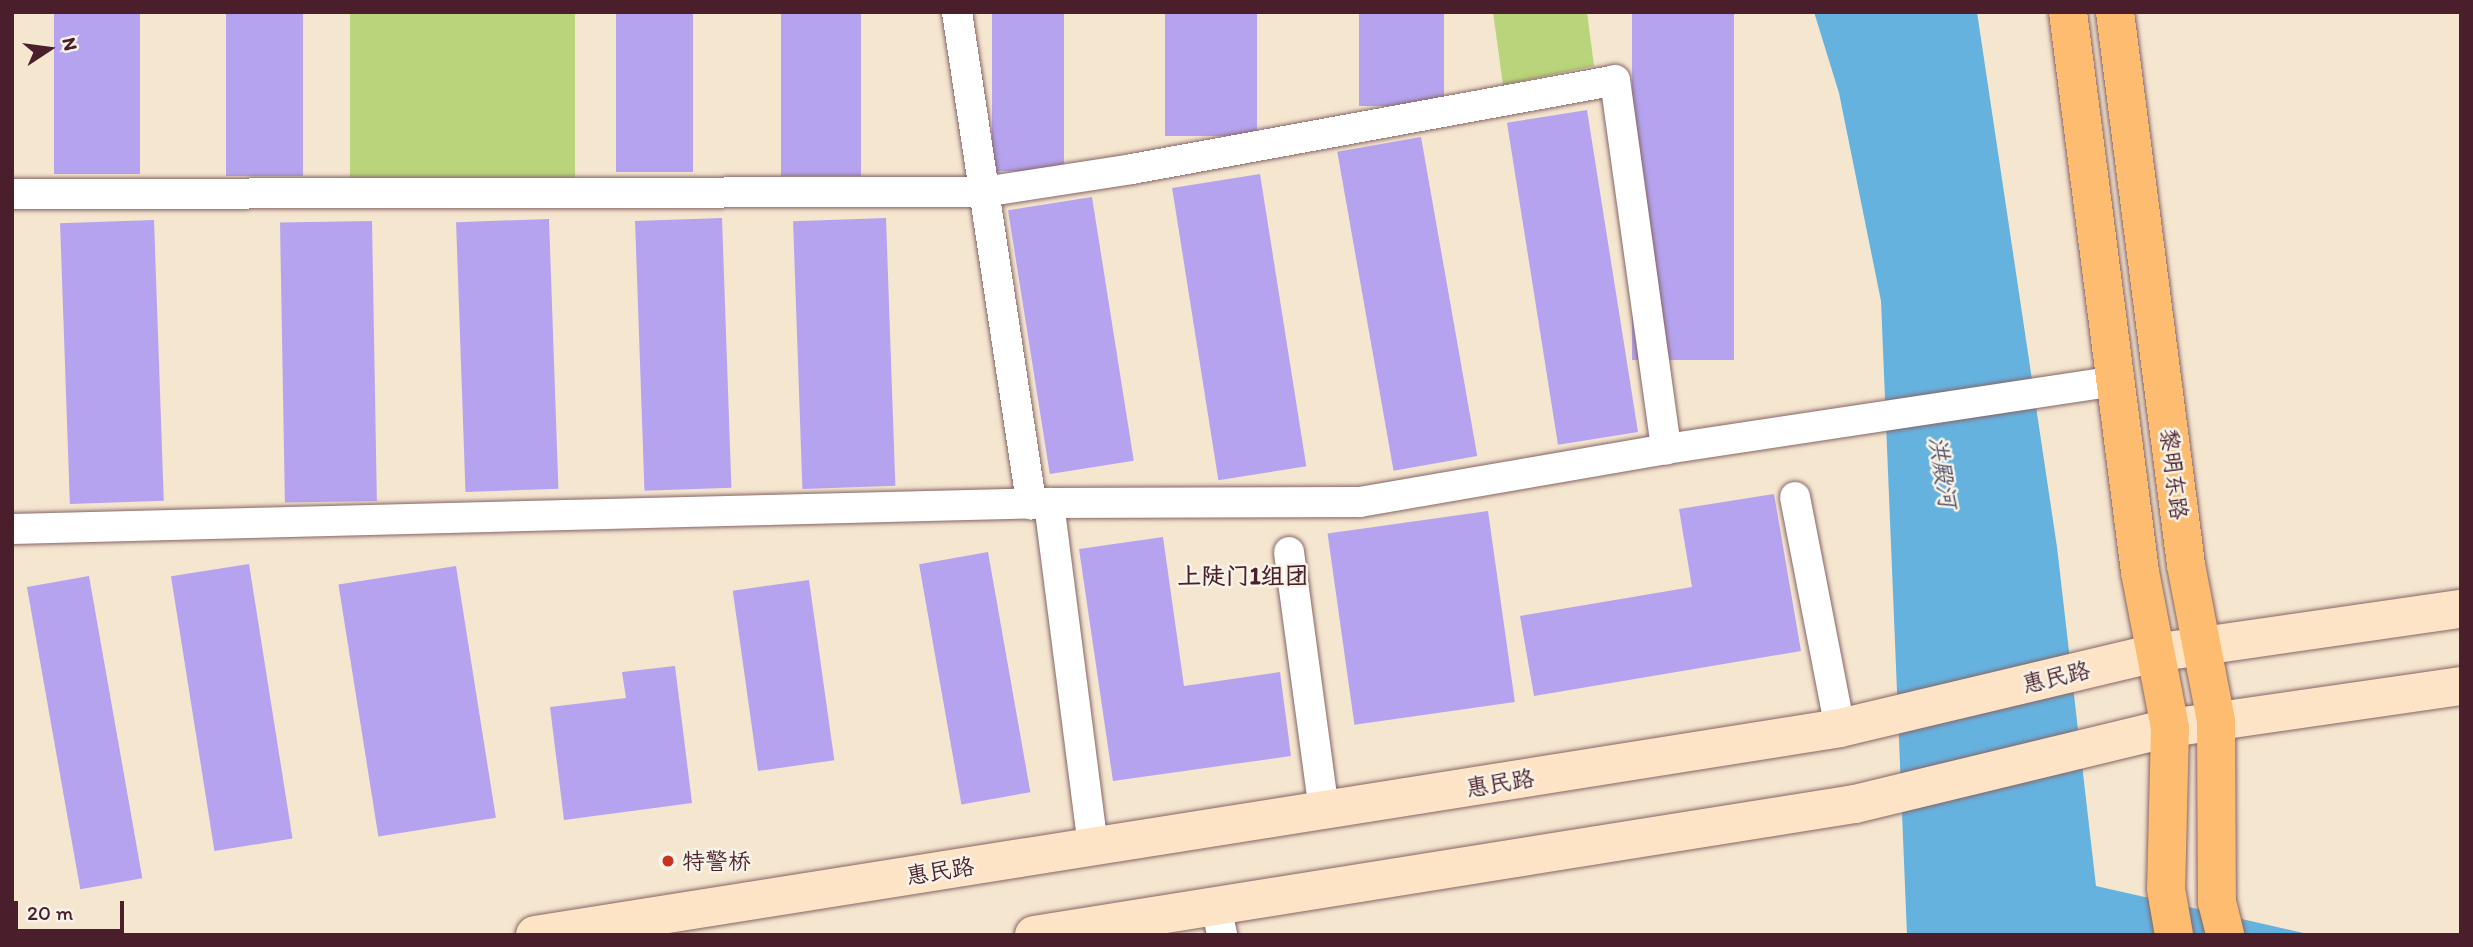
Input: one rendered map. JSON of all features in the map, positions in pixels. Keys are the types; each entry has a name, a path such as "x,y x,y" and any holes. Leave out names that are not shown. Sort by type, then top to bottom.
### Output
{"highway":[{"name":"黎明东路","path":"2068,12 2154,653 2170,728 2166,889 2174,935"},
{"name":"黎明东路","path":"2115,12 2199,646 2216,721 2221,918"}],"main road":[{"name":"惠民路","path":"535,935 1844,727 2154,653 2461,609"},
{"path":"1034,935 1219,920 1866,801 2170,728 2461,686"}],"street":[{"path":"957,12 984,192 1040,504 1093,848"},
{"path":"12,194 984,192 1132,169 1615,80 1666,449"},
{"path":"12,528 1040,504 1360,502 1666,449 2116,382"},
{"path":"1795,497 1844,727"},
{"path":"1289,552 1324,811"}],"green space":[{"path":"350,12 575,12 575,178 350,178"},
{"path":"1493,12 1587,12 1594,66 1503,85"}],"water":[{"name":"洪殿河","path":"1814,12 1977,12 2057,547 2096,886 2312,935 1907,935 1881,301 1839,93"}],"building":[{"path":"54,12 140,12 140,174 54,174"},
{"path":"226,12 303,12 303,176 226,176"},
{"path":"616,12 693,12 693,172 616,172"},
{"path":"781,12 861,12 861,176 781,176"},
{"path":"992,12 1064,12 1064,171 992,171"},
{"path":"1165,12 1257,12 1257,136 1165,136"},
{"path":"1359,12 1444,12 1444,106 1359,106"},
{"path":"1632,12 1734,12 1734,360 1632,360"},
{"path":"1587,110 1638,432 1558,445 1507,123"},
{"path":"1421,137 1477,456 1394,471 1337,152"},
{"path":"1260,174 1306,466 1218,480 1172,188"},
{"path":"1092,197 1134,461 1050,474 1008,210"},
{"path":"722,218 731,488 644,491 635,221"},
{"path":"886,218 895,486 802,489 793,221"},
{"path":"549,219 558,489 465,492 456,222"},
{"path":"154,220 164,501 70,504 60,223"},
{"path":"372,221 377,501 285,503 280,223"},
{"path":"1774,494 1801,651 1534,696 1520,616 1692,587 1679,509"},
{"path":"1488,511 1515,702 1354,725 1328,534"},
{"path":"1163,537 1184,686 1280,672 1291,756 1113,781 1079,549"},
{"path":"988,552 1030,792 961,804 919,564"},
{"path":"249,564 292,839 214,851 171,576"},
{"path":"456,566 496,818 378,836 338,585"},
{"path":"89,576 142,878 80,889 27,587"},
{"path":"809,580 834,760 758,771 733,591"},
{"path":"675,666 692,803 564,820 550,707 626,698 622,672"}],"place":[{"name":"特警桥","path":"668,861"}],"district":[{"name":"上陡门1组团","path":"1243,576"}]}
